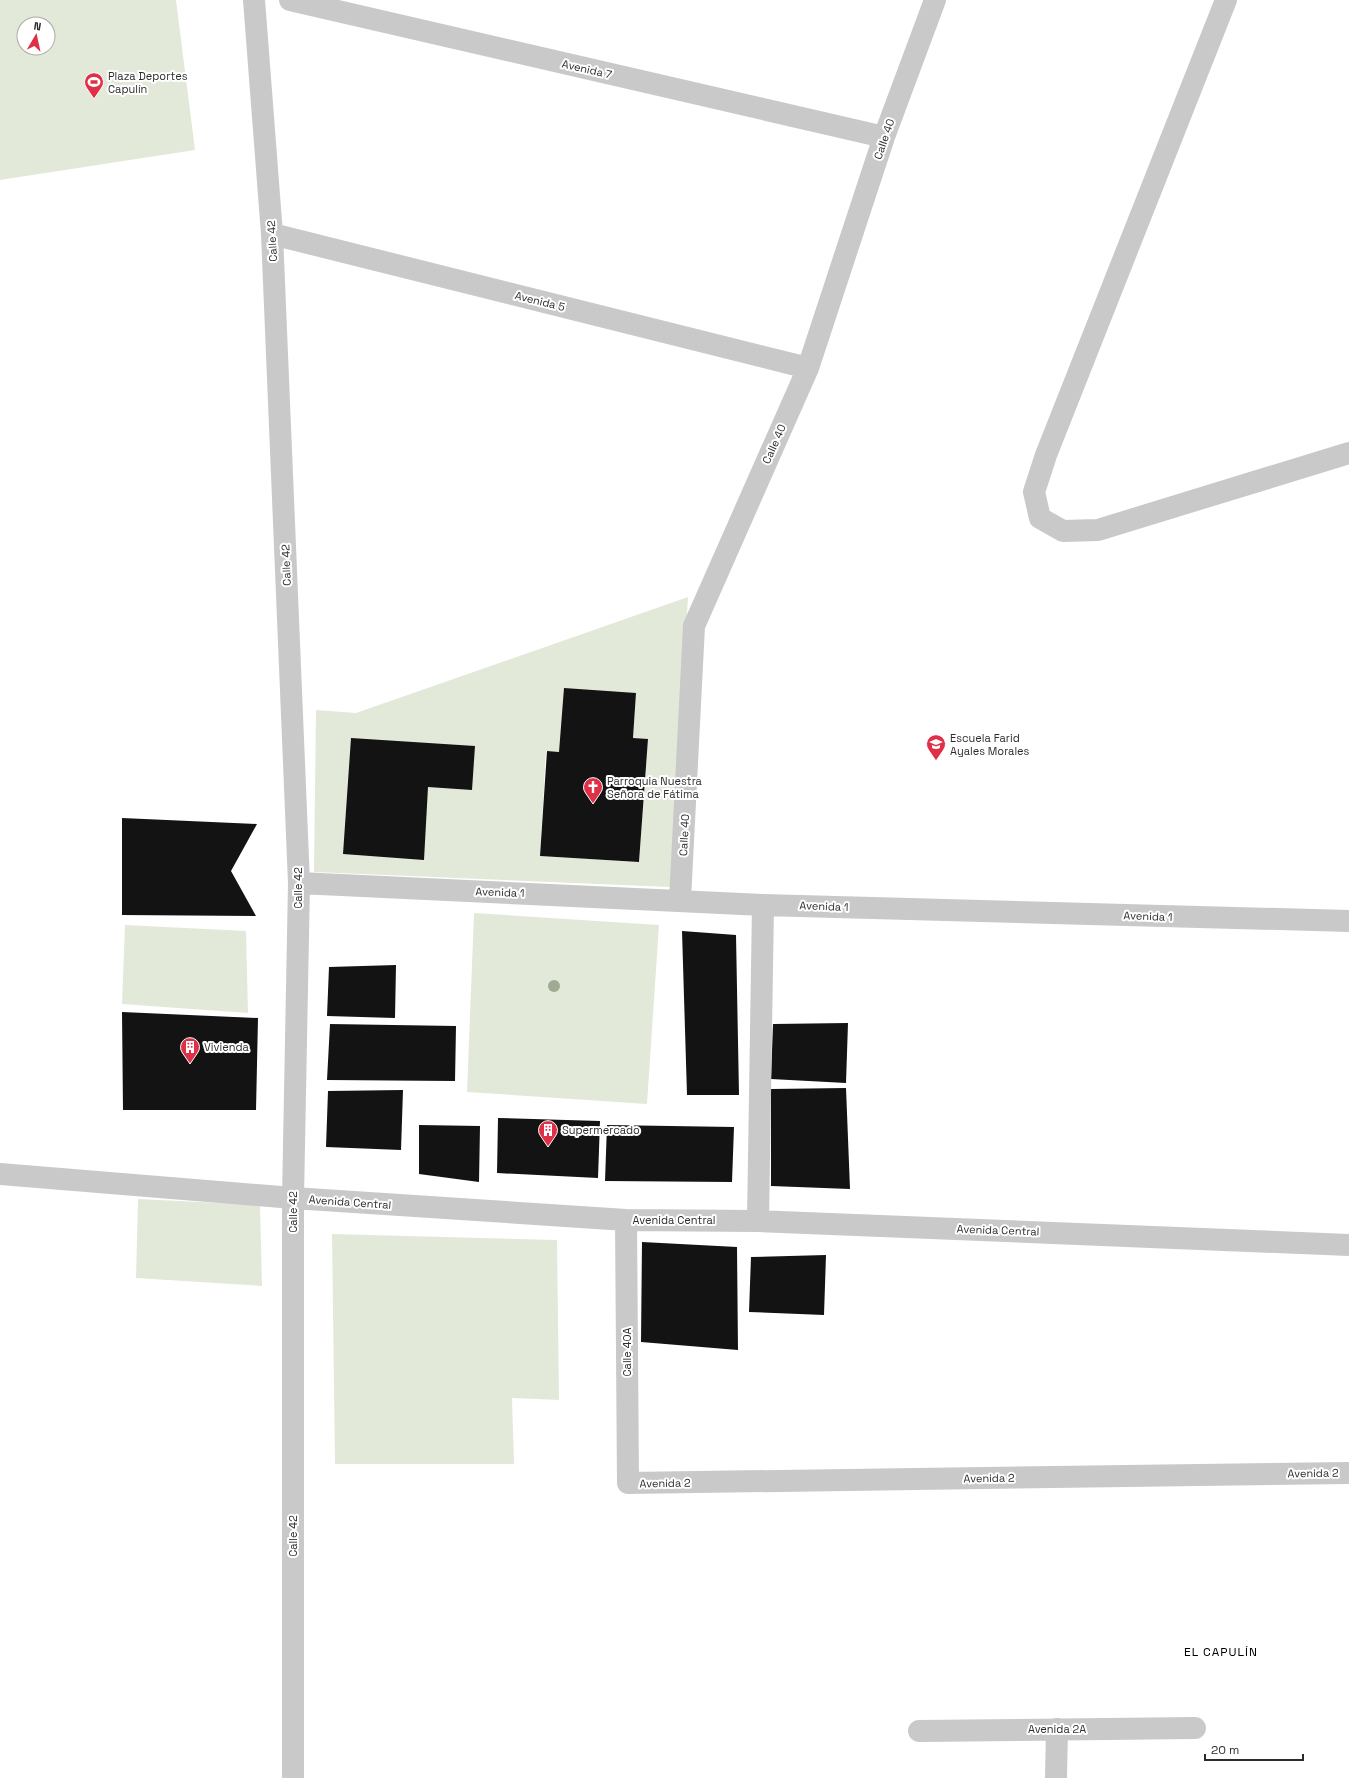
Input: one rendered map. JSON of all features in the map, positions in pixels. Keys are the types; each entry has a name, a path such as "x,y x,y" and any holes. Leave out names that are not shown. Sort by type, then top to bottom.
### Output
{"street":[{"name":"Calle 42","path":"254,0 272,234 299,883 293,1198 293,1778"},
{"name":"Avenida 7","path":"290,0 884,137"},
{"name":"Calle 40","path":"680,900 694,626 808,368 884,137 935,0"},
{"path":"1226,0 1046,455 1034,492 1040,518 1063,531 1098,530 1349,453"},
{"name":"Avenida 5","path":"272,234 808,368"},
{"name":"Avenida 1","path":"299,883 763,904 1349,921"},
{"path":"758,1220 763,904"},
{"name":"Avenida Central","path":"0,1174 293,1198 626,1220 758,1220 1349,1245"},
{"name":"Calle 40A","path":"626,1220 628,1483"},
{"name":"Avenida 2","path":"628,1483 1349,1473"},
{"name":"Avenida 2A","path":"919,1731 1195,1728"},
{"path":"1056,1778 1057,1729"}],"green space":[{"name":"Plaza Deportes Capulín","path":"0,0 176,0 195,150 0,180"},
{"path":"688,597 670,887 314,872 316,710 356,713","holes":["636,693 633,738 648,740 639,862 540,856 546,751 559,752"]},
{"path":"474,913 659,925 647,1104 467,1092"},
{"path":"125,925 246,931 248,1013 122,1004"},
{"path":"138,1199 260,1205 262,1286 136,1278"},
{"path":"332,1234 557,1240 559,1400 512,1398 514,1464 335,1464"}],"building":[{"name":"Parroquia Nuestra Señora de Fátima","path":"564,688 636,693 633,738 648,739 639,862 540,856 547,751 559,752"},
{"path":"351,738 475,746 472,790 428,787 424,860 343,854"},
{"path":"122,818 257,824 231,871 256,916 122,915"},
{"path":"682,931 736,935 739,1095 687,1095"},
{"path":"396,965 395,1018 327,1016 329,967"},
{"name":"Vivienda","path":"122,1012 258,1018 256,1110 123,1110"},
{"path":"848,1023 846,1083 771,1079 773,1024"},
{"path":"330,1024 456,1026 455,1081 327,1080"},
{"path":"846,1088 850,1189 771,1186 771,1089"},
{"path":"403,1090 401,1150 326,1147 328,1091"},
{"name":"Supermercado","path":"498,1118 600,1121 598,1178 497,1173"},
{"path":"419,1125 480,1126 479,1182 419,1174"},
{"path":"607,1125 734,1127 732,1182 605,1181"},
{"path":"642,1242 737,1247 738,1350 641,1342"},
{"path":"826,1255 824,1315 749,1312 751,1257"}],"place":[{"name":"Plaza Deportes Capulín","path":"94,99"},
{"name":"Escuela Farid Ayales Morales","path":"936,761"},
{"name":"Parroquia Nuestra Señora de Fátima","path":"593,804"},
{"name":"Vivienda","path":"190,1064"},
{"name":"Supermercado","path":"548,1147"}],"district":[{"name":"EL CAPULÍN","path":"1221,1652"}]}
